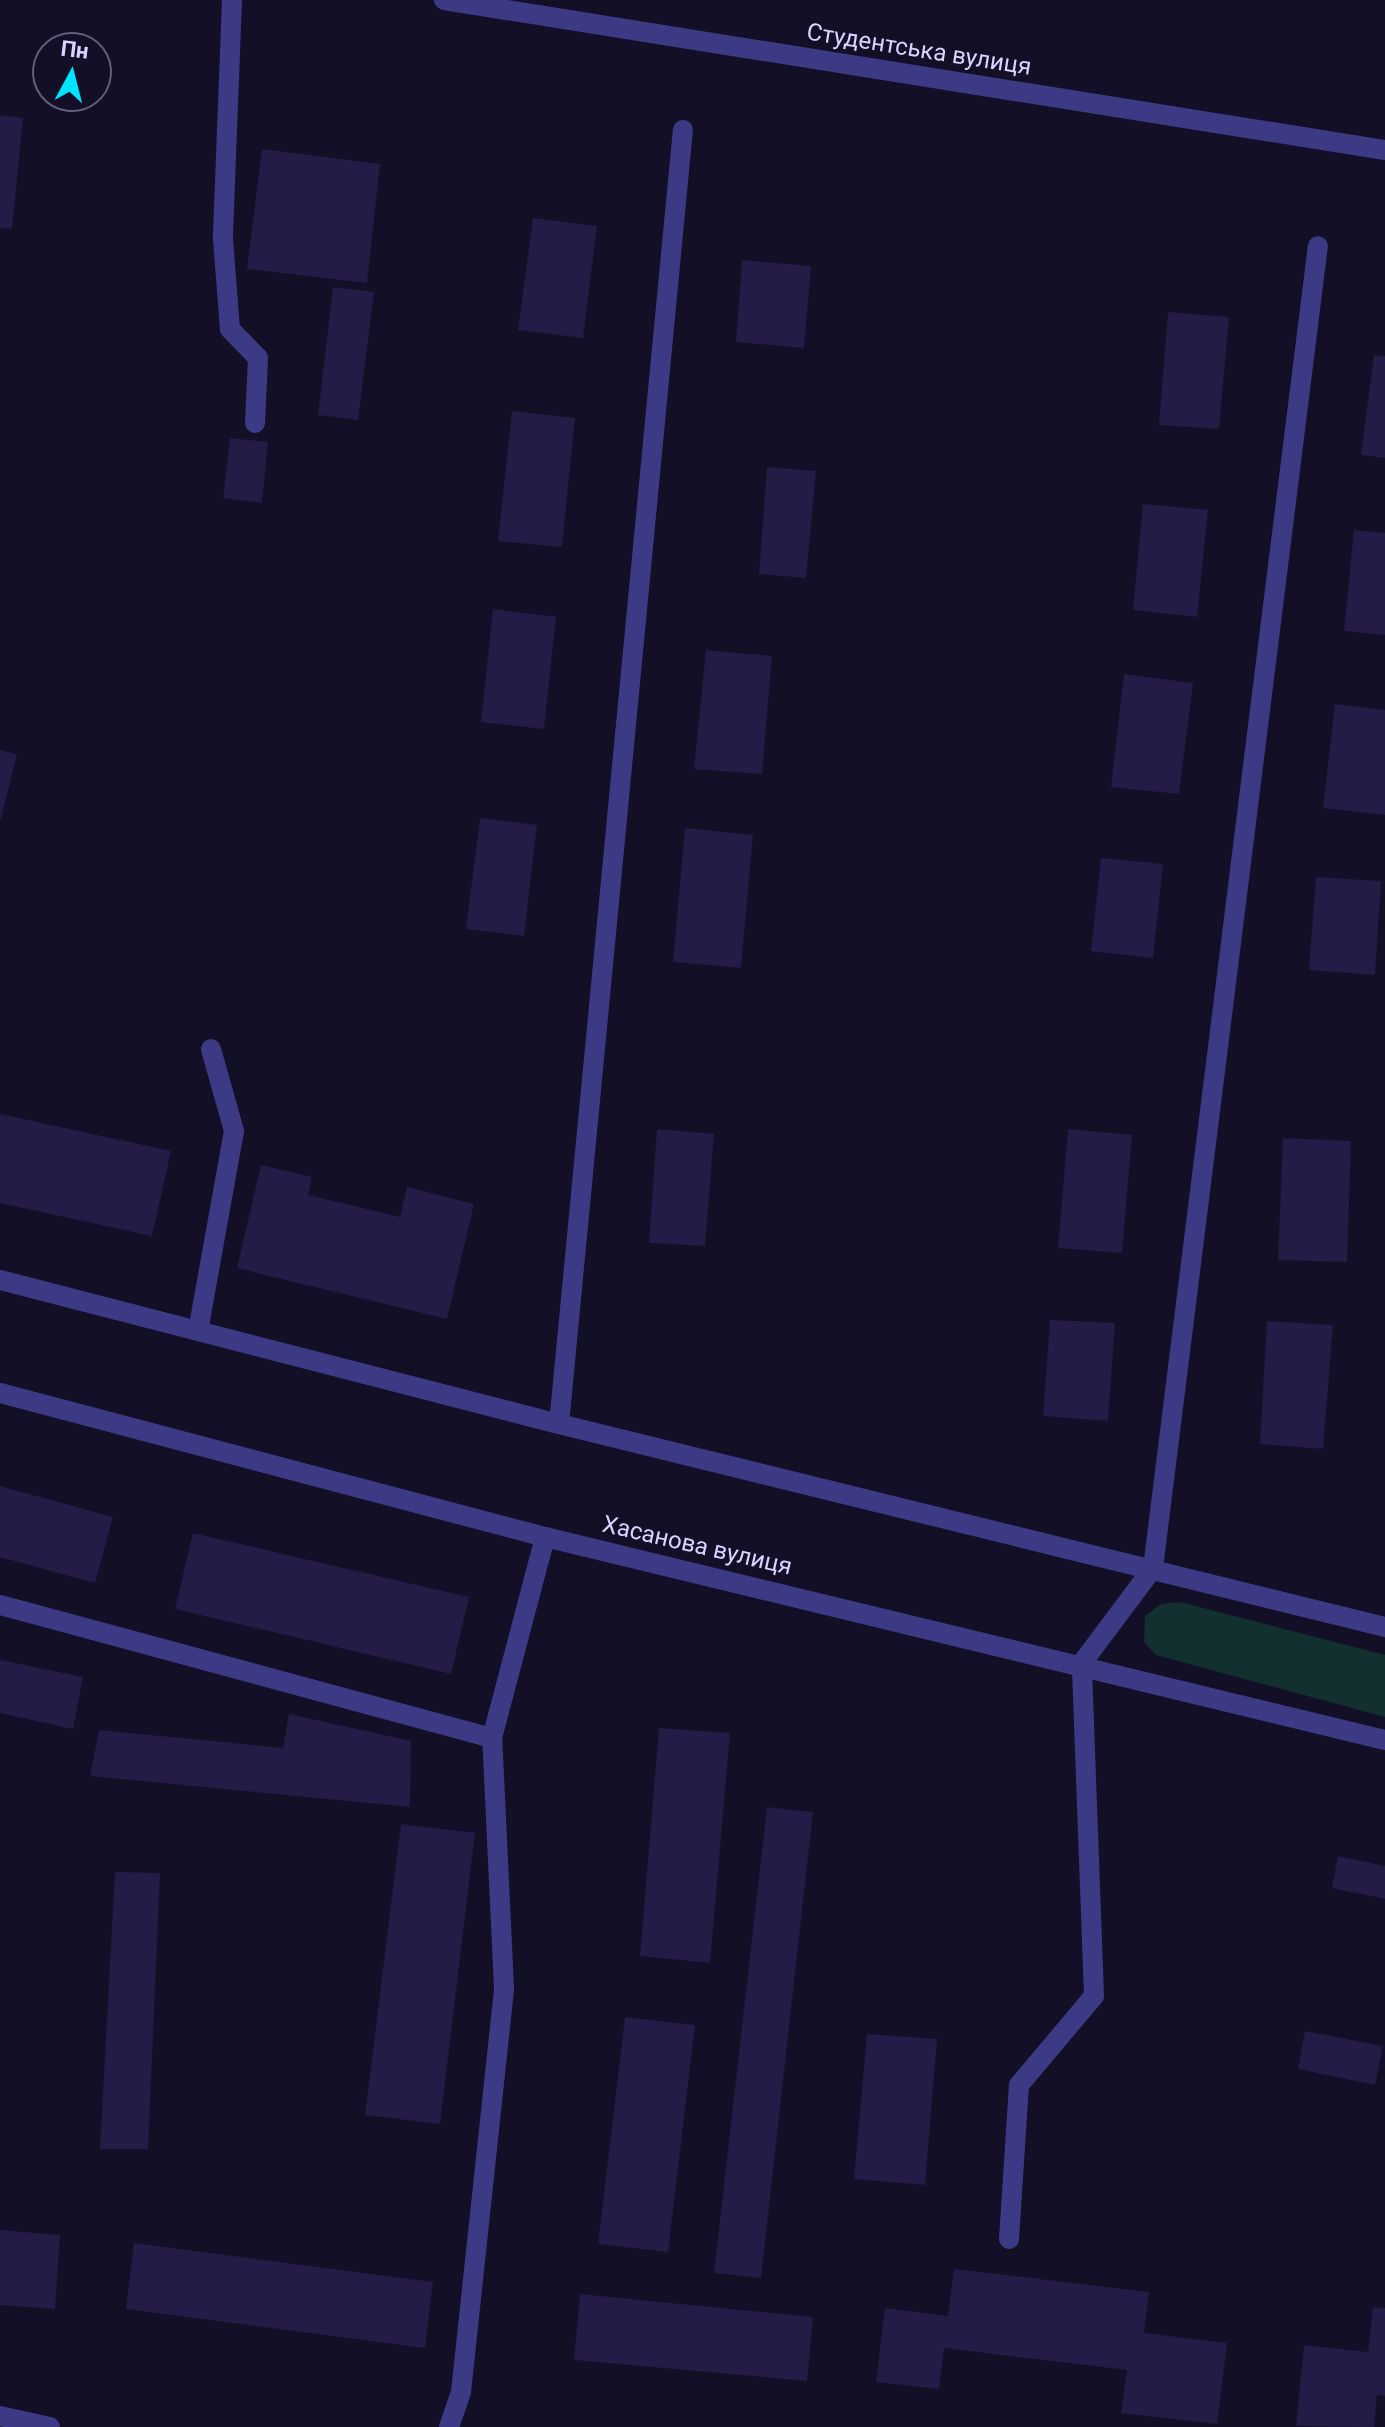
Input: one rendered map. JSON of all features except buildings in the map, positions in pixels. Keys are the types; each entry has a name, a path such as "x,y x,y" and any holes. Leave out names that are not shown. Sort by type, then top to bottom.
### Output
{"street":[{"path":"232,0 223,239 230,329 258,358 255,423"},
{"name":"Студентська вулиця","path":"444,0 498,5 1385,150"},
{"path":"559,1424 683,130"},
{"path":"1009,2239 1019,2085 1094,1996 1082,1663 1153,1568 1318,246"},
{"path":"198,1331 234,1131 211,1049"},
{"path":"0,1280 559,1424 1385,1627"},
{"name":"Хасанова вулиця","path":"0,1393 545,1537 1082,1663 1385,1740"},
{"path":"449,2427 461,2392 504,1988 492,1738 545,1537"},
{"path":"0,1605 492,1738"},
{"path":"0,2416 50,2427"}],"green space":[{"path":"1180,1602 1385,1655 1385,1717 1156,1655 1144,1642 1145,1616 1161,1604"}]}
